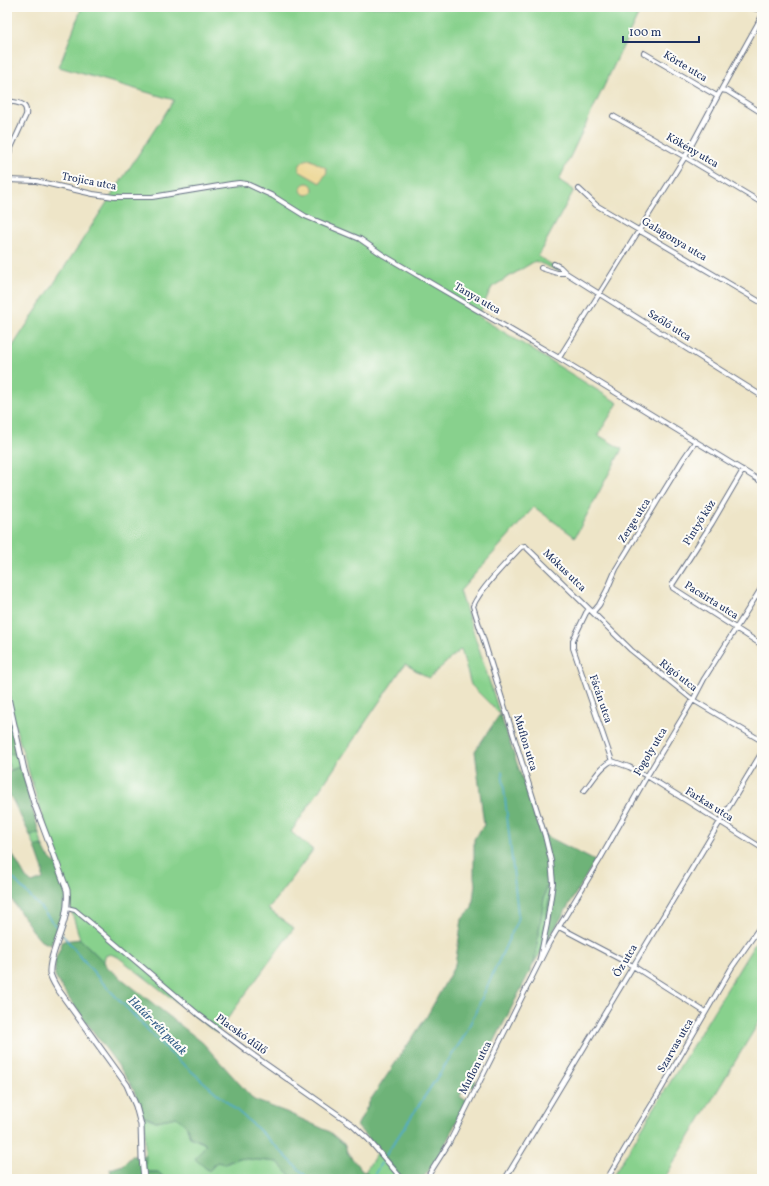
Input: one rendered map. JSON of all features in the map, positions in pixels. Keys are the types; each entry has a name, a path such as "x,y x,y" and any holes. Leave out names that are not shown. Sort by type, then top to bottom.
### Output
{"street":[{"path":"749,7 762,10"},
{"path":"559,358 685,157 762,16"},
{"name":"Körte utca","path":"644,53 717,96"},
{"path":"721,90 727,91 762,113"},
{"path":"7,101 22,104 27,109 26,115 10,150 7,162"},
{"name":"Kökény utca","path":"613,116 762,203"},
{"name":"Trojica utca","path":"7,180 36,181 93,194 114,197 152,197 168,194"},
{"name":"Tanya utca","path":"168,194 240,183 246,184 273,196 305,216 360,239 390,259 559,358 762,482"},
{"name":"Galagonya utca","path":"579,189 596,204 762,303"},
{"name":"Szőlő utca","path":"554,264 762,396"},
{"name":"Szőlő utca","path":"541,268 557,273 566,273"},
{"name":"Zerge utca","path":"591,611 599,604 616,569 696,442"},
{"name":"Pintyő köz","path":"672,585 712,523 743,470"},
{"name":"Mókus utca","path":"521,547 525,546 591,611"},
{"name":"Muflon utca","path":"521,547 488,584 473,606 545,836 551,861 553,883 539,963"},
{"name":"Pacsirta utca","path":"672,585 672,588 762,644"},
{"name":"Fogoly utca","path":"559,927 599,861 704,679 762,587"},
{"name":"Rigó utca","path":"591,611 631,650 693,700 762,742"},
{"name":"Fácán utca","path":"591,611 586,613 573,640 573,648 612,761"},
{"path":"7,693 24,770 34,803 67,890 68,901 65,919 52,958 50,975 56,988 115,1066 127,1085 136,1106 141,1125 144,1179"},
{"name":"Őz utca","path":"505,1179 762,752"},
{"path":"584,791 604,766 608,762 612,761 630,767 647,776"},
{"name":"Farkas utca","path":"647,776 762,848"},
{"name":"Placskó dűlő","path":"67,908 75,910 199,1015 246,1050 353,1124 368,1139 402,1179"},
{"name":"Szarvas utca","path":"607,1179 732,967 762,924"},
{"path":"559,927 633,966 706,1012"},
{"name":"Muflon utca","path":"426,1179 449,1143 539,963 559,927"}],"green space":[{"path":"82,7 642,7 559,180 574,190 538,256 560,271 535,261 492,287 478,316 618,403 598,435 622,449 575,537 534,507 460,591 500,714 471,685 461,649 429,678 405,664 291,832 313,850 268,909 294,928 217,1033 118,957 110,954 105,956 104,962 80,939 7,700 7,355 174,100 59,67"},
{"path":"7,701 18,754 8,754 9,739 7,738"},
{"path":"500,714 541,833 595,861 541,952 550,890 546,886 534,963 482,1066 475,1064 468,1077 476,1081 473,1087 464,1085 460,1097 467,1100 436,1161 422,1179 403,1179 357,1126 371,1099 427,1016 455,965 462,919 472,908 475,884 474,839 484,825 475,751"},
{"path":"7,738 18,754 21,766 11,770 7,762"},
{"path":"21,766 39,833 30,835 7,791 7,772"},
{"path":"39,833 42,845 35,847 30,835"},
{"path":"7,845 26,878 32,883 43,879 43,870 35,847 42,845 47,855 58,867 67,897 63,916 51,945 41,941 35,934 7,893"},
{"path":"546,886 550,890 541,952 534,963"},
{"path":"762,932 762,1017 664,1179 611,1179"},
{"path":"80,939 104,962 107,967 203,1043 254,1100 286,1112 328,1131 345,1145 347,1152 362,1171 368,1174 368,1179 293,1179 278,1162 238,1158 225,1164 217,1162 209,1171 195,1159 206,1144 190,1137 187,1127 177,1117 156,1121 143,1116 134,1090 55,977 55,960 63,941"},
{"path":"475,1064 482,1066 473,1079 468,1077"},
{"path":"143,1116 156,1121 177,1117 187,1127 190,1137 207,1145 209,1171 217,1162 226,1164 238,1158 278,1162 293,1179 166,1179 158,1172 145,1172 145,1128"},
{"path":"379,1150 403,1179 368,1179 368,1174 365,1172"},
{"path":"132,1156 146,1156 145,1172 158,1172 166,1179 112,1179 110,1169 123,1165"}],"sand":[{"path":"309,159 326,168 327,172 320,183 299,171 301,163"},
{"path":"307,183 311,185 313,189 311,193 307,195 303,193 301,189 303,185"}],"waterway":[{"path":"386,1155 465,1035 517,921 518,914 502,771"},
{"name":"Határ-réti patak","path":"7,872 40,907 59,930"},
{"name":"Határ-réti patak","path":"61,933 101,981 168,1051 257,1128 309,1179"},
{"path":"372,1179 381,1163"}]}
